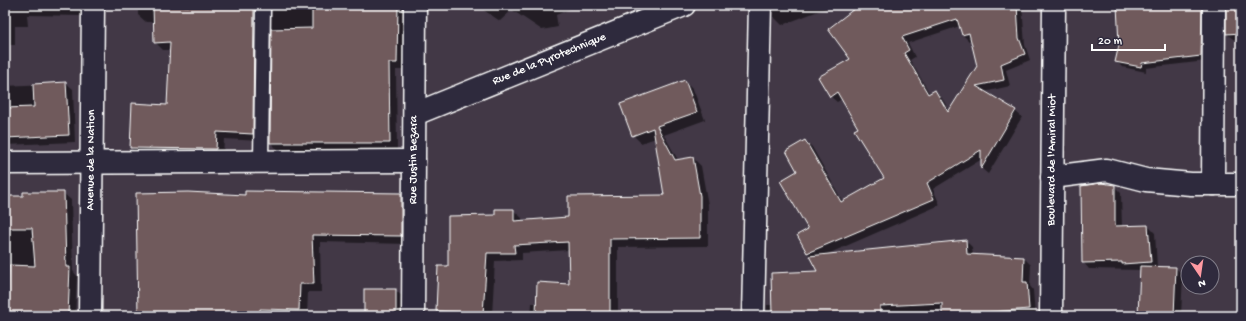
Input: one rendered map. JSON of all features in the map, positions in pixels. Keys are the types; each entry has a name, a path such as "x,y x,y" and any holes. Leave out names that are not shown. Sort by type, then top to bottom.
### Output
{"street":[{"name":"Avenue de la Nation","path":"90,316 93,5"},
{"name":"Rue Justin Bezara","path":"413,316 415,5"},
{"name":"Rue de la Pyrotechnique","path":"415,114 684,5"},
{"path":"754,316 760,5"},
{"name":"Boulevard de l'Amiral Miot","path":"1051,316 1054,5"},
{"path":"1213,184 1214,5"},
{"path":"5,163 414,161"},
{"path":"1052,177 1107,170 1146,180 1241,184"}],"lane":[{"path":"261,161 264,5"}],"building":[{"path":"153,5 254,8 253,134 217,132 216,149 130,148 132,103 167,105 170,42 154,43"},
{"path":"312,5 398,5 397,63 389,63 390,143 270,143 271,29 312,28"},
{"path":"859,5 1017,5 1019,38 1025,54 1001,64 1004,80 976,86 1016,110 981,169 981,150 927,183 934,199 807,253 797,235 808,229 780,181 797,171 786,151 805,140 841,202 884,178 854,130 858,128 837,92 830,97 818,77 850,59 828,29","holes":["957,19 962,35 969,33 977,66 948,112 935,90 928,94 904,53 909,50 902,37"]},
{"path":"1117,5 1202,6 1201,56 1142,63 1141,67 1115,62 1119,45"},
{"path":"1226,5 1241,5 1241,33 1226,34"},
{"path":"685,80 697,112 657,126 675,160 693,157 700,196 700,238 610,239 610,316 536,316 537,282 569,284 568,242 514,245 515,253 487,253 483,314 436,311 438,266 448,266 448,216 495,215 495,209 514,209 514,221 568,217 568,196 664,195 653,128 632,136 620,104"},
{"path":"66,82 69,135 5,138 5,108 34,107 33,84"},
{"path":"1101,183 1115,185 1115,226 1148,225 1151,262 1122,264 1122,262 1082,263 1081,186"},
{"path":"245,191 401,193 401,236 312,235 314,284 300,284 299,310 260,309 260,316 138,316 136,193 188,192 245,195"},
{"path":"23,192 64,192 66,267 70,267 68,316 7,316 9,265 35,266 32,228 5,228 5,196 23,196"},
{"path":"966,240 967,254 1024,257 1023,282 1027,282 1029,309 968,314 968,316 942,316 942,303 880,306 880,316 772,316 771,273 817,271 809,256"},
{"path":"1140,266 1176,267 1174,316 1138,316"},
{"path":"364,289 396,289 396,316 364,316"}]}
